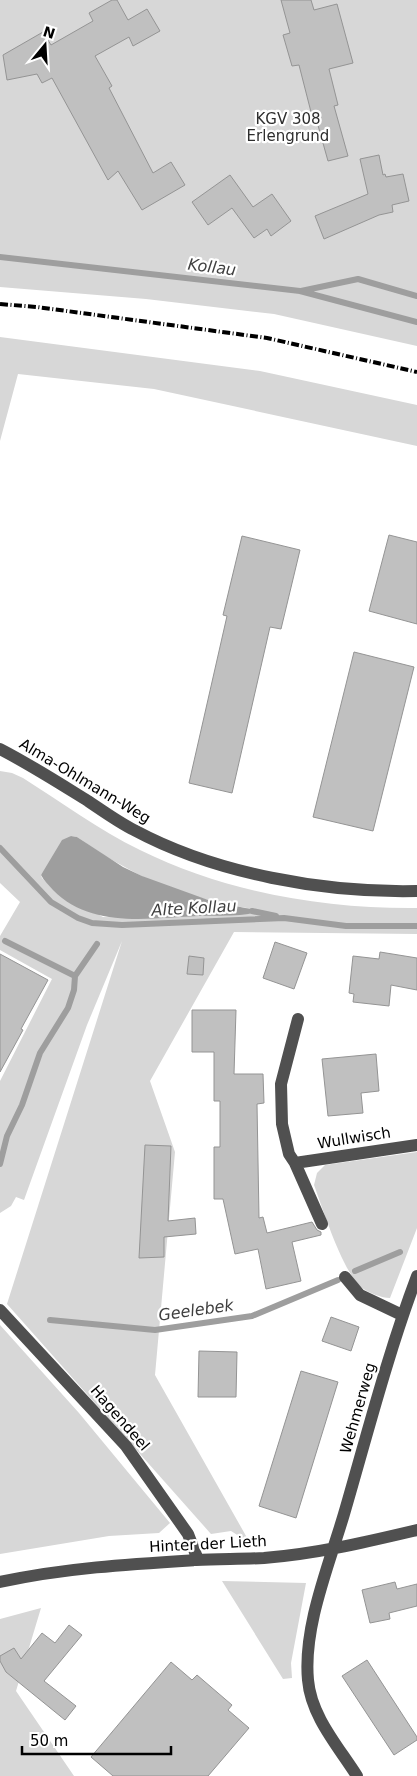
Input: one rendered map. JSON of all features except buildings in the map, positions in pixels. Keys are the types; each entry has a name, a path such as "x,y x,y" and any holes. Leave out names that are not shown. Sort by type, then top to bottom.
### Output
{"street":[{"name":"Alma-Ohlmann-Weg","path":"0,750 34,767 133,830 187,854 254,874 322,886 366,890 417,891"},
{"path":"298,1019 281,1084 282,1124 289,1154 295,1163 322,1224"},
{"name":"Wullwisch","path":"295,1163 417,1145"},
{"name":"Wehmerweg","path":"334,1550 402,1315 417,1276"},
{"path":"345,1277 360,1295 402,1315"},
{"name":"Hagendeel","path":"0,1310 126,1446 188,1534 198,1560"},
{"name":"Hinter der Lieth","path":"0,1582 122,1565 265,1558 334,1550 417,1530"},
{"path":"334,1550 314,1611 308,1654 308,1679 312,1701 321,1720 357,1776"}],"green space":[{"name":"KGV 308 Erlengrund","path":"0,0 417,0 417,346 274,314 146,299 0,287"},
{"path":"0,337 260,371 417,405 417,446 154,389 18,374 0,441"},
{"path":"0,771 12,773 23,778 95,825 140,850 172,865 206,877 240,887 310,901 382,908 417,908 417,934 234,932 150,1081 175,1152 155,1375 250,1543 231,1531 211,1534 7,1304 122,941 87,1025 24,1200 16,1197 11,1206 0,1213 0,1081 52,979 0,950 0,936 20,902 0,883","holes":["71,836 77,837 111,859 152,881 199,898 247,908 147,918 103,917 58,894 41,875"]},
{"path":"417,1152 417,1228 390,1298 383,1297 361,1287 347,1268 334,1240 314,1185 317,1173 325,1165"},
{"path":"0,1325 79,1413 170,1523 159,1533 109,1536 0,1554"},
{"path":"222,1581 306,1583 291,1663 292,1678 283,1679"},
{"path":"41,1608 16,1691 74,1776 0,1776 0,1619"}],"water":[{"path":"71,836 77,837 123,867 142,876 211,901 250,909 252,913 141,919 103,916 85,911 68,902 53,890 41,875 62,840"}],"waterway":[{"name":"Kollau","path":"0,257 300,291 417,322"},
{"path":"301,291 358,279 417,296"},
{"name":"Alte Kollau","path":"0,848 51,902 78,918 92,923 122,925 284,918 346,926 417,926"},
{"path":"252,911 276,916"},
{"path":"5,941 75,976"},
{"path":"0,1164 7,1136 22,1105 40,1053 68,1008 74,990 75,976 97,944"},
{"name":"Geelebek","path":"355,1271 400,1252"},
{"name":"Geelebek","path":"50,1320 155,1330 252,1316 338,1280"}],"railway":[{"path":"0,304 37,307 267,338 417,372"}]}
